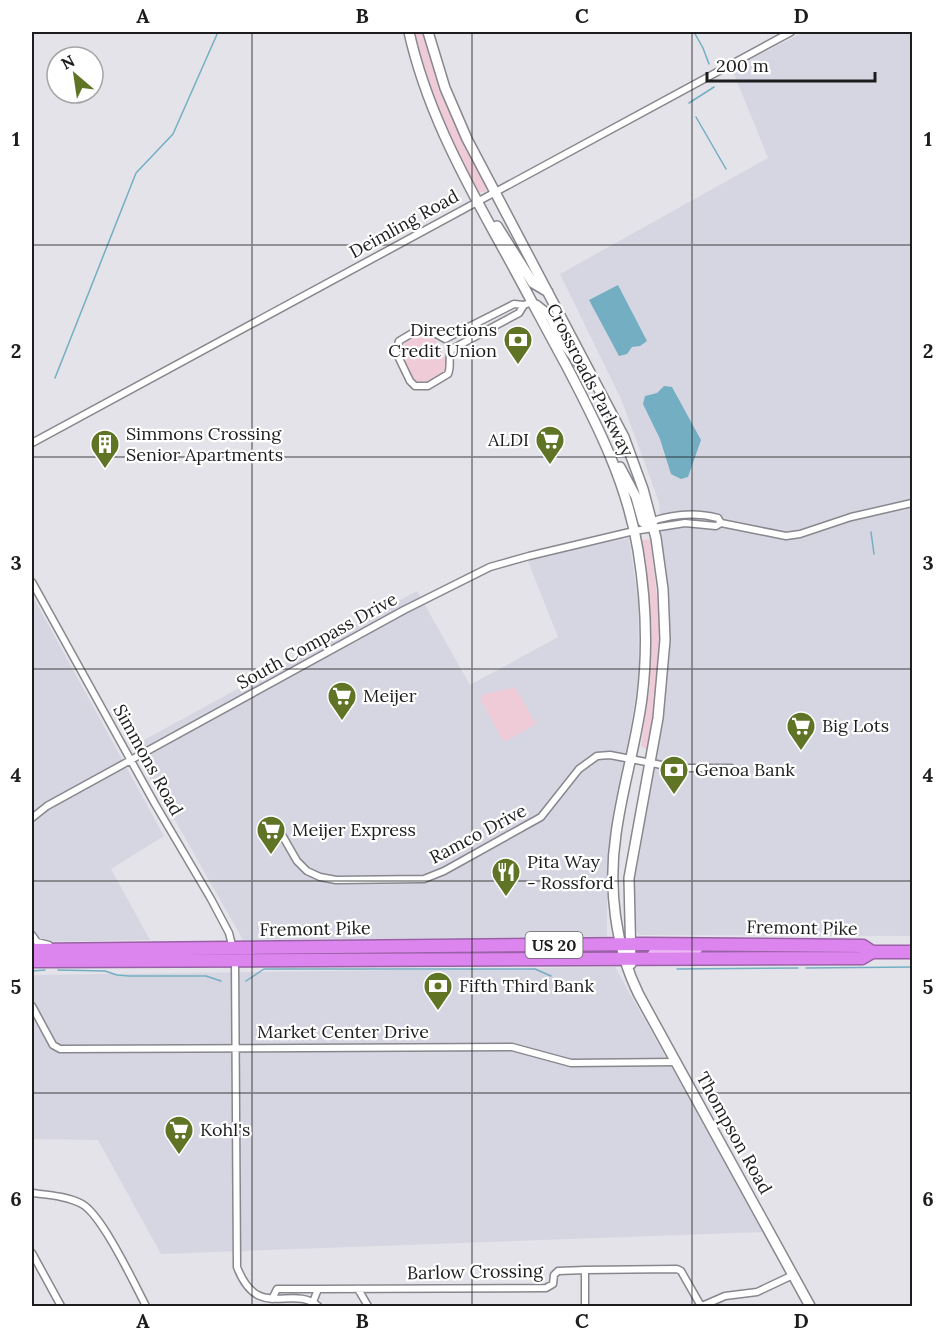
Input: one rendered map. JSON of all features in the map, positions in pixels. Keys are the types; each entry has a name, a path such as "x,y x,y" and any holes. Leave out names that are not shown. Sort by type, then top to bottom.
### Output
{"highway":[{"name":"Fremont Pike","path":"32,950 234,954 628,952 763,945 863,946 872,952 862,958 628,952 387,946 234,954 32,961"},
{"name":"US 20","path":"872,952 912,952"}],"street":[{"name":"Crossroads Parkway","path":"409,32 418,68 436,119 528,304 599,428 617,471 634,531 642,574 646,644 642,695 613,855 614,898 628,952"},
{"name":"Crossroads Parkway","path":"428,32 456,116 600,388 634,460 651,525 663,589 665,640 662,695 629,878 628,952"},
{"name":"Deimling Road","path":"32,443 792,32"},
{"path":"484,215 494,221 533,284 549,292"},
{"path":"528,304 519,313 452,349 449,355 449,371 445,377 425,387 415,386 410,381 396,355 396,346 401,339 422,329 429,330 441,338 449,338 514,304 528,304 550,316 566,345 590,379 600,388"},
{"path":"495,314 499,323"},
{"path":"599,428 636,497 643,522 651,525"},
{"name":"South Compass Drive","path":"32,818 46,806 470,576 509,561 651,525 685,523 716,526 721,523 786,536 807,532 851,517 912,503"},
{"name":"Simmons Road","path":"32,582 130,760 211,899 229,933 234,954"},
{"name":"Ramco Drive","path":"274,821 297,861 307,871 320,877 336,880 424,879 444,871 541,817 564,787 591,759 603,754 677,768 731,768"},
{"path":"32,935 40,943 65,945 76,950"},
{"name":"Thompson Road","path":"628,952 630,974 810,1306"},
{"path":"234,954 235,1259 242,1279 251,1291 289,1303 308,1300 318,1306"},
{"name":"Market Center Drive","path":"32,1006 53,1045 60,1049 512,1047 571,1063 677,1062"},
{"path":"32,1193 68,1199 90,1209 101,1223 146,1306"},
{"path":"32,1252 61,1306"},
{"path":"585,1306 585,1270 677,1269 681,1271 701,1306 725,1296 757,1292 793,1275"},
{"name":"Barlow Crossing","path":"272,1299 277,1289 546,1288 552,1284 554,1275 558,1271 585,1270"},
{"path":"312,1302 318,1289"},
{"path":"358,1289 368,1306"}],"shaded area":[{"path":"413,32 425,32 443,92 487,186 485,192 477,192 448,134 424,74"},
{"path":"804,32 912,32 912,936 639,935 633,925 635,865 640,852 668,670 659,502 621,399 560,274 768,158 732,69"},
{"path":"429,332 441,350 447,365 441,377 422,383 415,380 409,372 400,349 413,337"},
{"path":"629,538 638,600 639,676 607,869 607,937 243,940 133,746 417,591 470,685 558,637 527,559"},
{"path":"650,539 661,612 661,669 651,739 646,749 641,746 650,686 649,605 641,546 642,540"},
{"path":"32,595 164,836 111,869 150,940 32,942"},
{"path":"515,687 536,724 504,742 481,701 482,695"},
{"path":"615,967 764,1232 161,1254 98,1140 32,1139 32,975"}],"water":[{"path":"618,285 647,341 640,346 632,347 627,354 619,356 589,300"},
{"path":"664,386 672,387 701,440 688,477 681,479 671,474 660,439 643,404 645,396 657,393"}],"waterway":[{"path":"55,378 136,173 173,134 218,32"},
{"path":"694,32 709,64"},
{"path":"689,103 714,87"},
{"path":"696,117 726,169"},
{"path":"871,532 874,554"},
{"path":"806,968 912,967"},
{"path":"677,969 798,968"},
{"path":"246,981 264,969 535,969 551,976"},
{"path":"32,971 45,970"},
{"path":"58,970 105,971 129,976 206,976 221,981"}],"place":[{"name":"Directions Credit Union","path":"518,366"},
{"name":"ALDI","path":"550,466"},
{"name":"Simmons Crossing Senior Apartments","path":"105,470"},
{"name":"Meijer","path":"342,722"},
{"name":"Big Lots","path":"801,752"},
{"name":"Genoa Bank","path":"674,796"},
{"name":"Meijer Express","path":"271,856"},
{"name":"Pita Way - Rossford","path":"506,898"},
{"name":"Fifth Third Bank","path":"438,1012"},
{"name":"Kohl's","path":"179,1156"}]}
